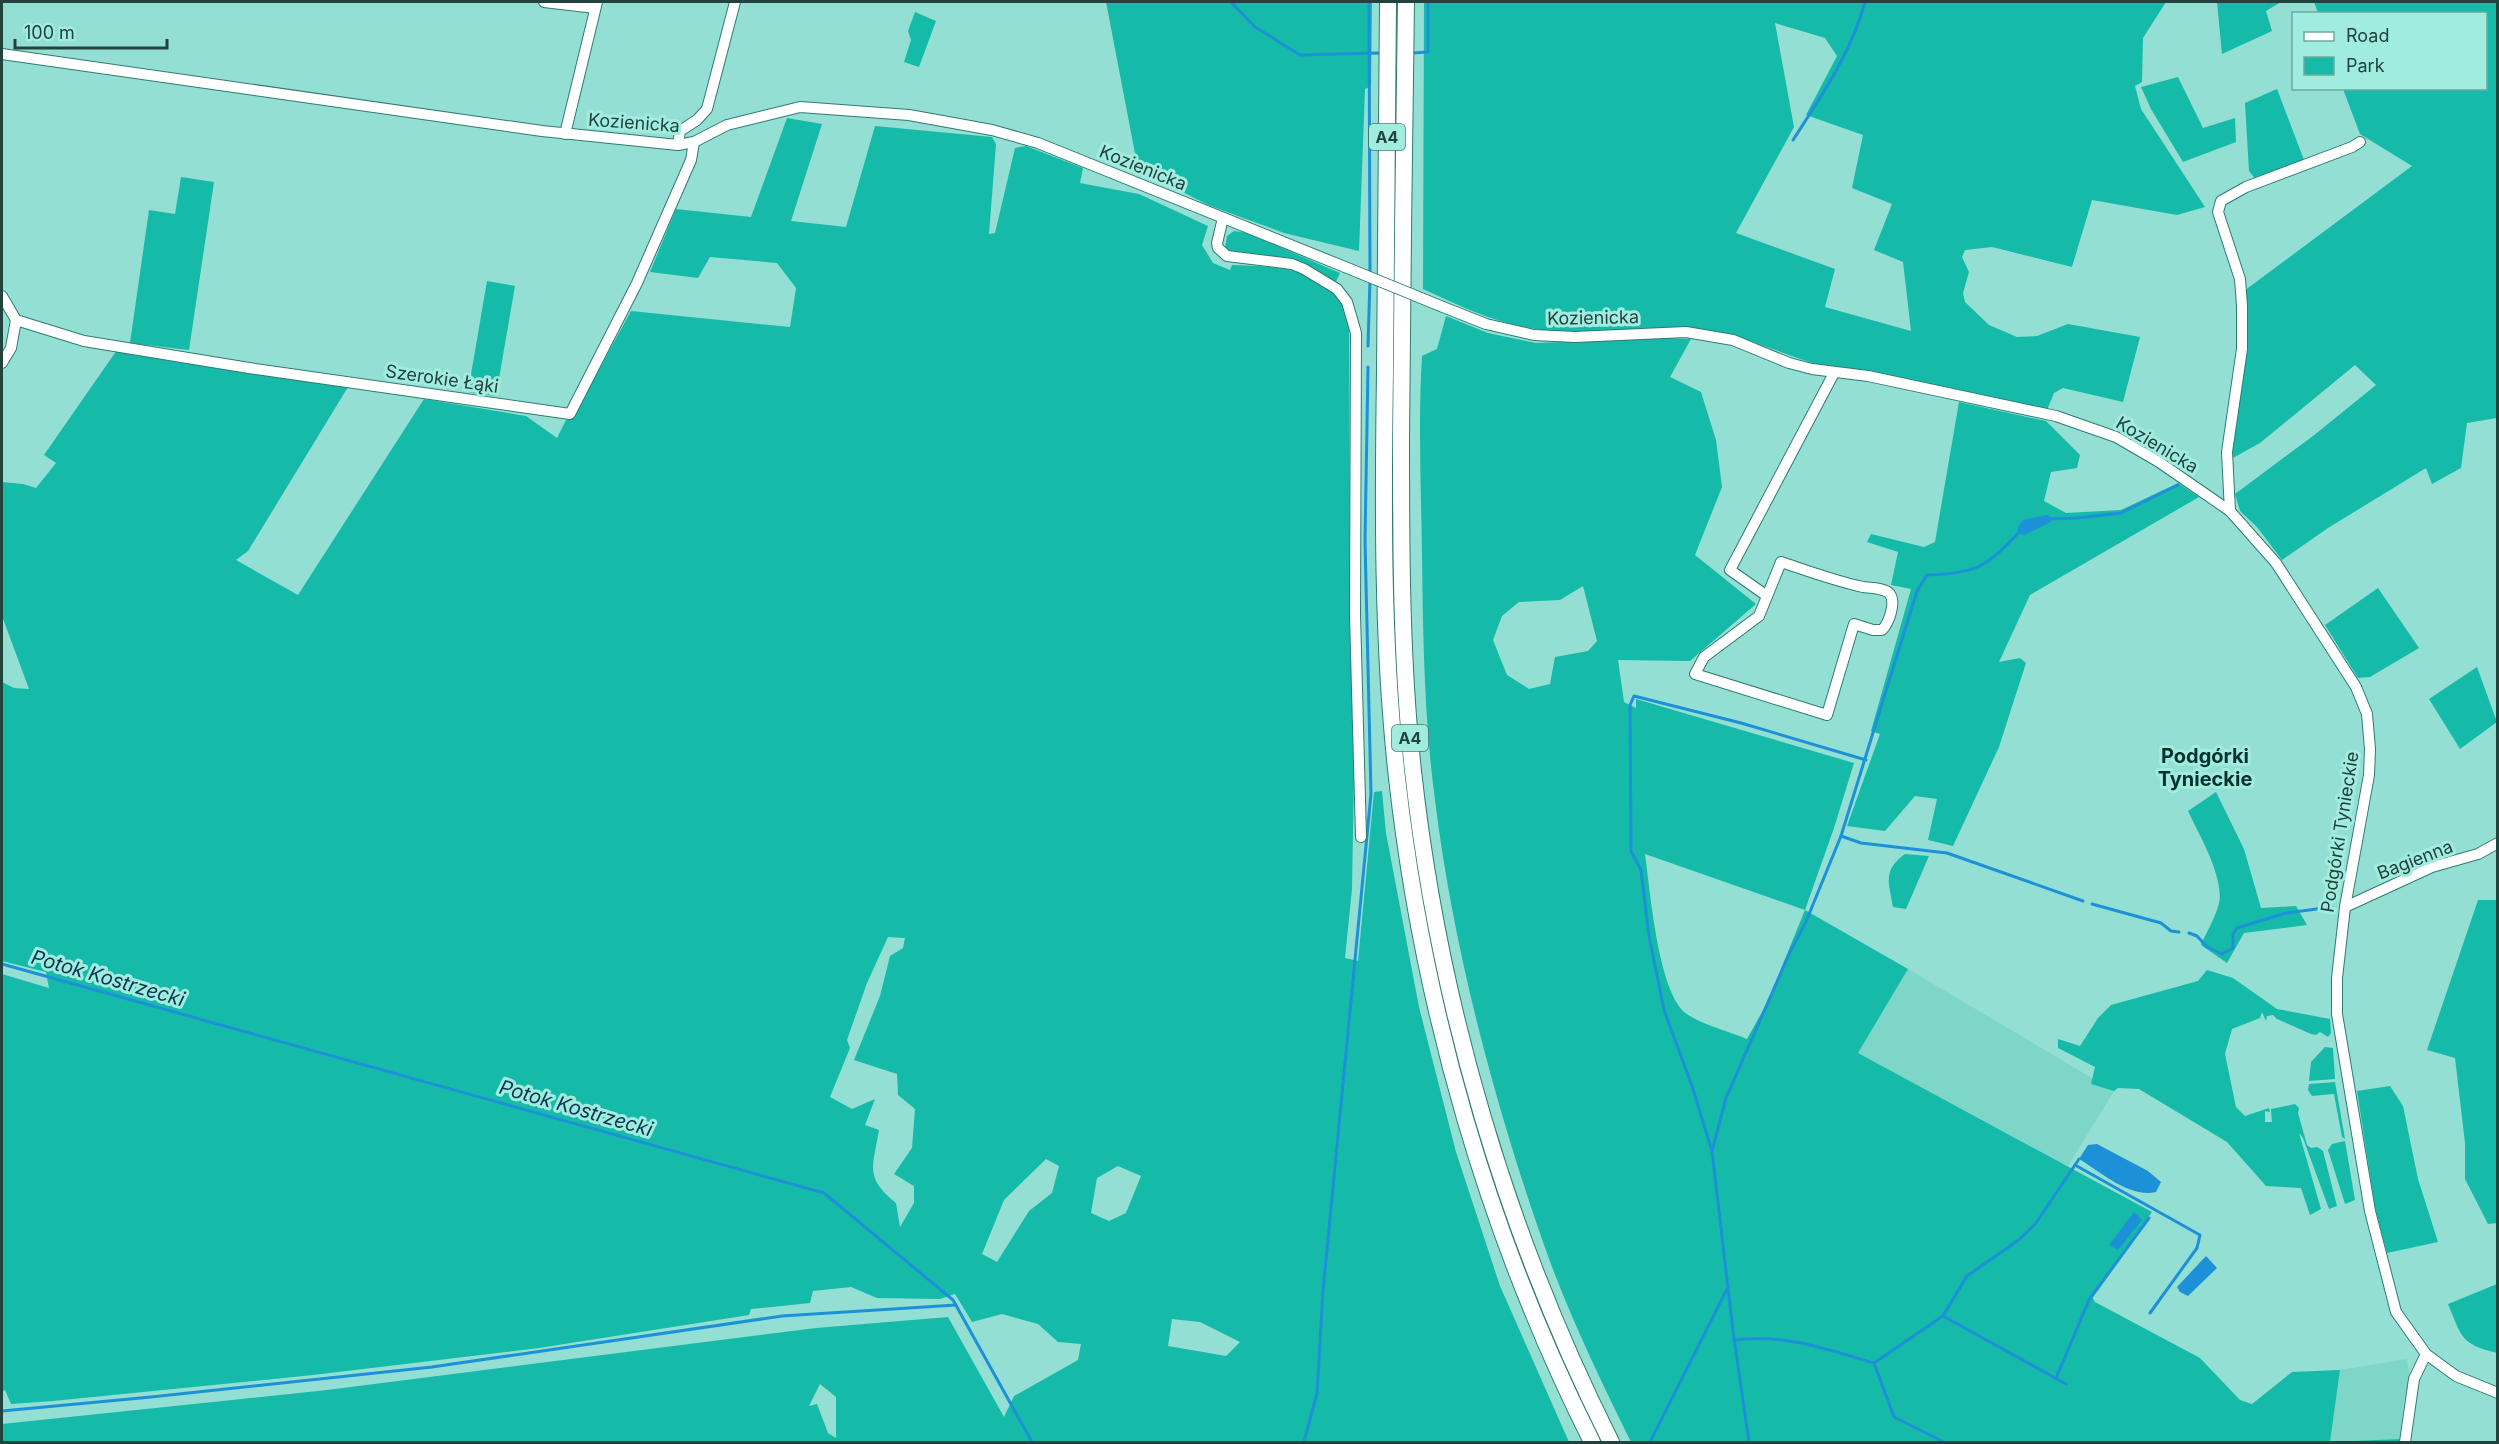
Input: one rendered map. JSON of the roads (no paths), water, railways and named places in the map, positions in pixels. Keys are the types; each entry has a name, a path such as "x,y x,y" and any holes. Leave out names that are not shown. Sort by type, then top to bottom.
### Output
{"highway":[{"name":"A4","path":"1388,2 1384,428 1386,605 1394,741 1406,850 1428,974 1474,1150 1529,1303 1592,1443"},
{"name":"A4","path":"1406,2 1402,560 1406,686 1422,842 1438,937 1453,1005 1492,1149 1543,1291 1611,1443"}],"street":[{"path":"544,2 596,5 565,134"},
{"path":"678,145 680,131 697,120 707,109 735,2"},
{"name":"Kozienicka","path":"2,54 565,134 678,145 694,142 727,125 800,107 909,115 992,130 1038,143 1486,324 1534,335 1575,337 1686,332 1733,340 1789,363 1868,376 2056,416 2094,428 2139,450 2230,511"},
{"name":"Szerokie Łąki","path":"16,320 84,341 249,368 570,414 637,283 691,160 694,142"},
{"path":"2230,511 2227,452 2242,349 2242,306 2240,279 2218,212 2219,205 2221,201 2246,187 2360,142"},
{"path":"1223,218 1217,243 1222,253 1233,258 1281,262 1304,269 1343,295 1356,333 1355,615 1361,837"},
{"path":"2,296 16,320 11,348 2,363"},
{"path":"1767,596 1730,570 1834,372"},
{"name":"Podgórki Tynieckie","path":"2230,511 2276,562 2356,687 2367,714 2370,749 2368,775 2344,907 2337,978 2338,1026 2370,1211 2396,1312 2426,1354 2456,1376 2498,1393"},
{"path":"1781,562 1845,583 1886,591 1892,597 1886,625 1882,630 1873,630 1854,624 1827,715 1695,674 1704,657 1758,616 1767,596 1781,562"},
{"name":"Bagienna","path":"2344,907 2432,867 2478,854 2498,843"},
{"path":"2404,1443 2414,1379 2426,1354"}],"water":[{"path":"2047,515 2051,518 2051,522 2024,535 2018,533 2018,527 2023,520"},
{"path":"2097,1144 2148,1171 2161,1182 2156,1192 2146,1193 2126,1188 2079,1159 2088,1145"},
{"path":"2134,1212 2142,1220 2118,1250 2109,1245"},
{"path":"2206,1256 2217,1268 2188,1296 2180,1292 2177,1287"}],"waterway":[{"path":"1231,2 1255,27 1300,55 1379,53"},
{"path":"1369,2 1370,273"},
{"path":"1413,53 1428,52 1428,2"},
{"path":"1793,140 1844,56 1865,2"},
{"path":"1368,346 1370,279"},
{"path":"1304,1442 1317,1393 1323,1291 1371,794 1365,541 1368,367"},
{"path":"2049,519 2121,513 2178,485"},
{"path":"1749,1442 1733,1331 1712,1151 1726,1098 1791,950 1805,924 1841,836 1917,591 1927,575 1957,573 1989,561 2019,532"},
{"path":"1712,1151 1692,1086 1664,1010 1649,936 1641,870 1631,851 1630,705 1634,696 1741,723 1866,760"},
{"path":"1841,836 1861,843 1947,853 2083,901"},
{"path":"2092,904 2161,923 2171,931 2179,932"},
{"path":"2189,933 2197,936 2207,947 2222,954 2233,948 2233,934 2237,928 2286,913 2332,907"},
{"name":"Potok Kostrzecki","path":"2,964 824,1193 953,1300 1032,1442"},
{"path":"1874,1363 1943,1316 1967,1276 2020,1239 2036,1223 2079,1159"},
{"path":"2075,1165 2200,1235 2197,1248 2150,1313"},
{"path":"2056,1378 2089,1300 2149,1218"},
{"path":"1650,1442 1727,1289"},
{"path":"2,1411 432,1367 782,1316 956,1305"},
{"path":"1943,1316 2066,1384"},
{"path":"1734,1340 1752,1338 1788,1341 1823,1348 1874,1363"},
{"path":"1874,1363 1894,1417 1944,1442"}],"district":[{"name":"Podgórki Tynieckie","path":"2205,768"}]}
